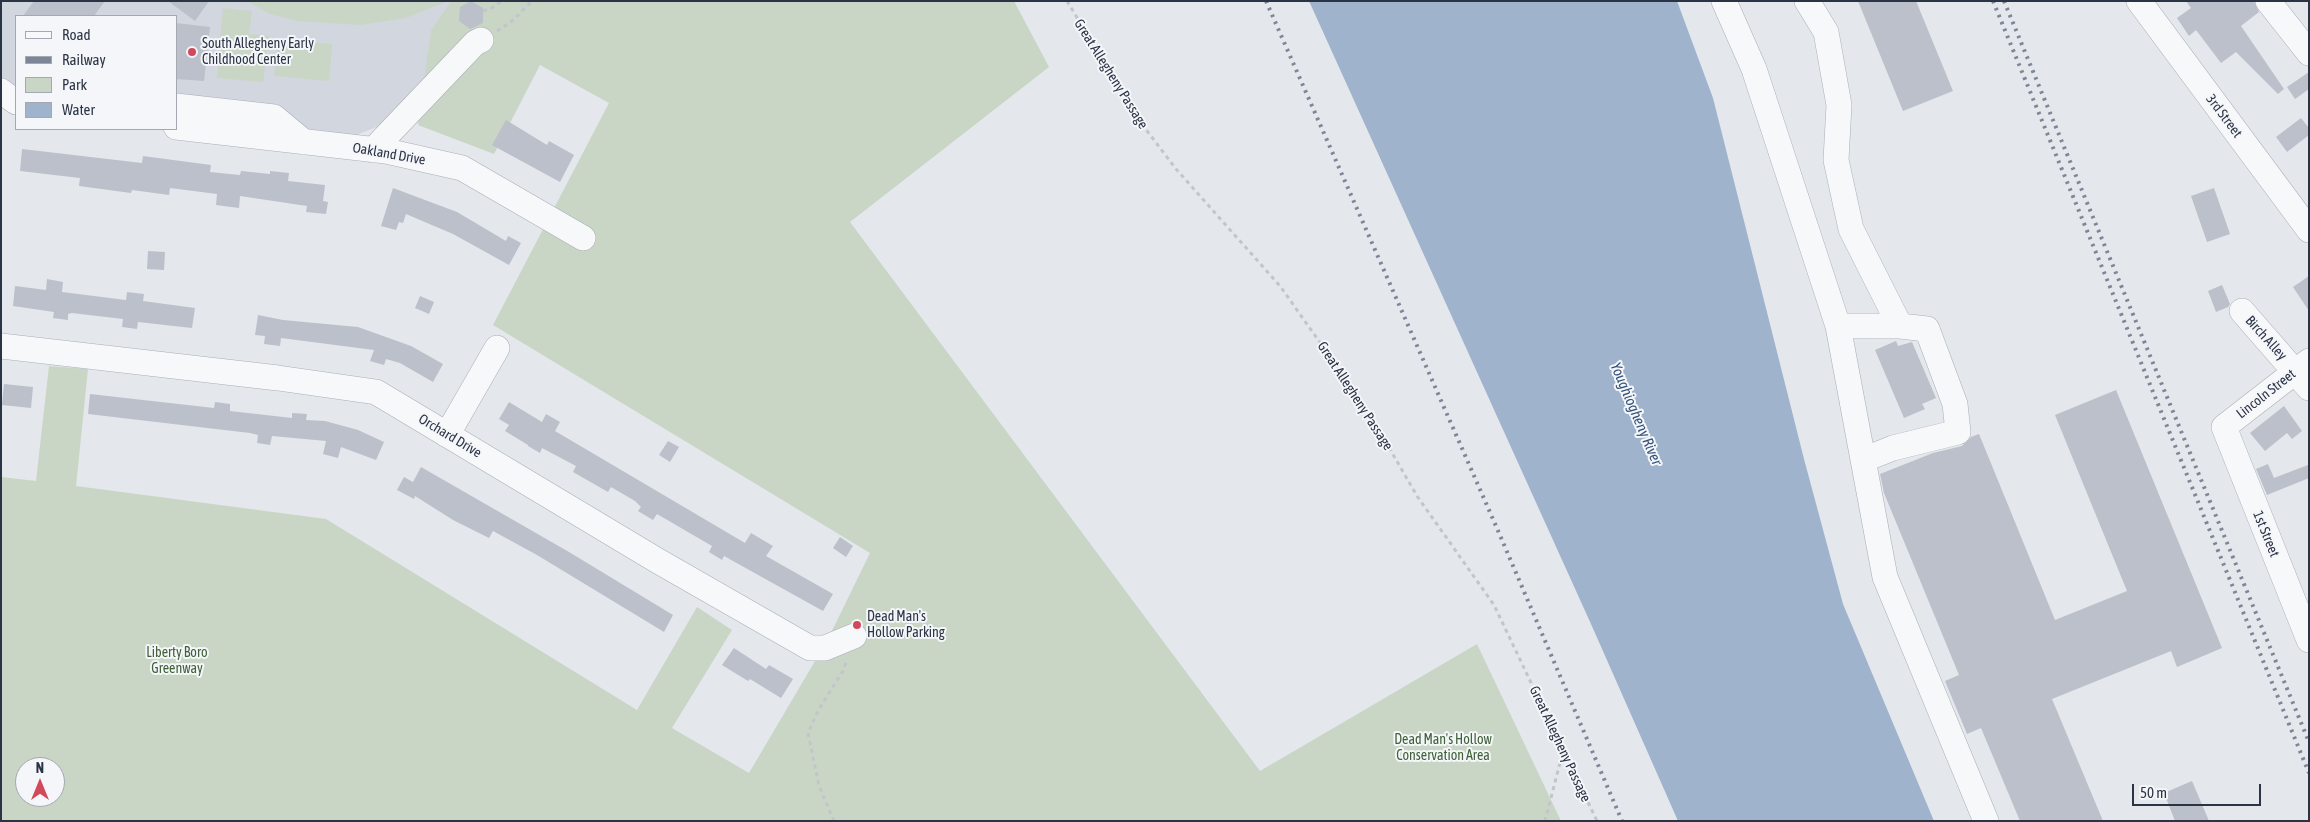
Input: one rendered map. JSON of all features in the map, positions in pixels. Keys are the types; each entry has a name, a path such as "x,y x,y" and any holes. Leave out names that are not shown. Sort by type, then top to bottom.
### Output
{"street":[{"path":"1724,1 1754,69 1838,326 1885,577 1986,821"},
{"path":"1807,1 1826,32 1839,104 1836,160 1851,229 1900,326"},
{"name":"3rd Street","path":"2139,1 2309,230"},
{"path":"2268,1 2309,53"},
{"path":"373,150 475,43 481,40"},
{"path":"1,91 15,101"},
{"path":"178,106 274,117 304,142"},
{"name":"Oakland Drive","path":"178,127 373,150 462,168 583,238"},
{"name":"Birch Alley","path":"2242,311 2305,373"},
{"path":"1838,326 1900,326 1927,329 1955,404 1958,432 1893,448 1863,460"},
{"name":"Orchard Drive","path":"1,346 278,378 376,392 658,561 810,648 825,648 854,636"},
{"path":"447,434 497,348"},
{"name":"Lincoln Street","path":"2224,427 2305,373"},
{"name":"1st Street","path":"2224,427 2309,640"}],"path":[{"path":"483,11 490,10 502,1"},
{"path":"481,40 511,22 532,1"},
{"name":"Great Allegheny Passage","path":"1066,1 1141,123 1176,169 1280,286 1365,406 1418,496 1494,605 1596,821"},
{"path":"834,821 819,786 808,733 843,671 851,651 854,636"},
{"path":"1545,821 1563,751"}],"shaded area":[{"path":"1,1 513,1 384,124 354,136 178,116 178,15 15,15 15,87 1,77"}],"green space":[{"path":"247,1 448,1 406,18 360,25 298,21 270,14"},
{"name":"Liberty Boro Greenway","path":"451,1 1014,1 1049,67 850,222 1260,771 1477,644 1561,821 1,821 1,477 36,481 49,366 88,369 76,486 326,519 637,710 697,607 732,630 672,728 749,773 828,639 870,553 493,325 609,103 540,65 494,154 418,125 431,31"},
{"path":"223,8 252,11 249,34 269,36 263,82 217,78"},
{"path":"277,39 332,44 329,81 274,76"}],"water":[{"name":"Youghiogheny River","path":"1309,1 1677,1 1713,98 1804,459 1843,604 1934,821 1678,821 1591,624"}],"building":[{"path":"34,1 105,1 95,15 24,15"},
{"path":"168,1 209,1 195,21"},
{"path":"471,1 483,8 483,23 470,29 459,21 460,7"},
{"path":"1858,1 1916,1 1953,91 1903,111"},
{"path":"2186,1 2254,1 2259,12 2241,26 2284,89 2278,94 2236,52 2221,63 2196,30 2189,36 2177,18 2191,8"},
{"name":"South Allegheny Early Childhood Center","path":"178,23 210,27 204,81 178,79"},
{"path":"2309,72 2309,89 2295,99 2287,87"},
{"path":"2301,118 2309,128 2309,135 2287,152 2276,137"},
{"path":"506,120 547,145 549,141 574,155 560,182 492,145"},
{"path":"22,149 142,163 143,156 211,165 210,172 240,175 241,171 270,174 270,171 289,173 288,181 325,185 323,201 328,202 326,214 306,212 307,206 240,196 239,208 216,205 217,194 170,188 169,195 132,190 131,193 79,186 80,178 20,171"},
{"path":"393,188 457,212 506,241 508,236 521,243 509,265 453,234 406,214 403,223 399,222 396,230 381,226"},
{"path":"2214,188 2230,234 2207,242 2191,196"},
{"path":"148,251 165,252 164,270 147,269"},
{"path":"2309,276 2309,311 2293,287"},
{"path":"47,279 63,282 62,292 126,300 127,292 144,294 143,301 195,308 192,328 138,322 137,329 122,327 123,319 72,313 68,314 68,320 53,318 54,312 13,306 15,286 46,290"},
{"path":"2222,285 2230,304 2228,307 2216,312 2208,291"},
{"path":"420,296 434,302 429,314 415,308"},
{"path":"258,315 283,320 358,327 411,346 443,364 433,382 400,363 386,359 384,365 370,361 374,350 281,338 280,346 264,344 265,336 255,335"},
{"path":"1896,341 1898,346 1912,342 1936,398 1922,404 1925,409 1904,418 1875,350"},
{"path":"4,384 33,387 31,408 2,405"},
{"path":"2116,390 2222,648 2177,667 2171,651 2052,699 2103,821 2020,821 1981,728 1967,734 1945,681 1959,675 1884,493 1880,474 1933,453 1962,446 1971,437 1979,434 2055,620 2127,591 2055,415"},
{"path":"90,394 214,408 215,402 230,404 230,411 292,418 292,413 307,414 306,420 325,421 358,430 384,442 376,460 341,447 338,458 323,454 326,441 272,436 270,445 257,443 258,435 250,433 88,414"},
{"path":"509,402 542,422 546,414 560,422 555,431 745,543 751,533 773,546 766,556 833,594 823,611 724,556 722,560 709,552 712,546 657,514 653,520 638,511 641,507 635,501 611,487 608,492 573,472 576,466 542,448 540,453 505,431 509,425 499,419"},
{"path":"2284,406 2302,431 2292,439 2287,433 2265,451 2250,433"},
{"path":"668,441 679,447 670,462 659,455"},
{"path":"2268,464 2274,478 2308,465 2309,478 2267,495 2256,469"},
{"path":"421,467 569,552 673,615 664,632 537,555 493,531 489,538 453,520 415,496 414,499 397,490 404,477 413,482"},
{"path":"840,537 853,546 846,557 833,548"},
{"path":"734,648 766,669 769,665 793,679 781,698 722,665"},
{"path":"2192,781 2209,821 2175,821 2164,793"}],"railway":[{"path":"1266,1 1496,526 1622,821"},
{"path":"1993,1 2309,773"},
{"path":"2004,1 2309,742"}],"place":[{"name":"South Allegheny Early Childhood Center","path":"192,52"},
{"name":"Dead Man's Hollow Parking","path":"857,625"}],"park label":[{"name":"Dead Man's Hollow Conservation Area","path":"1443,748"}]}
